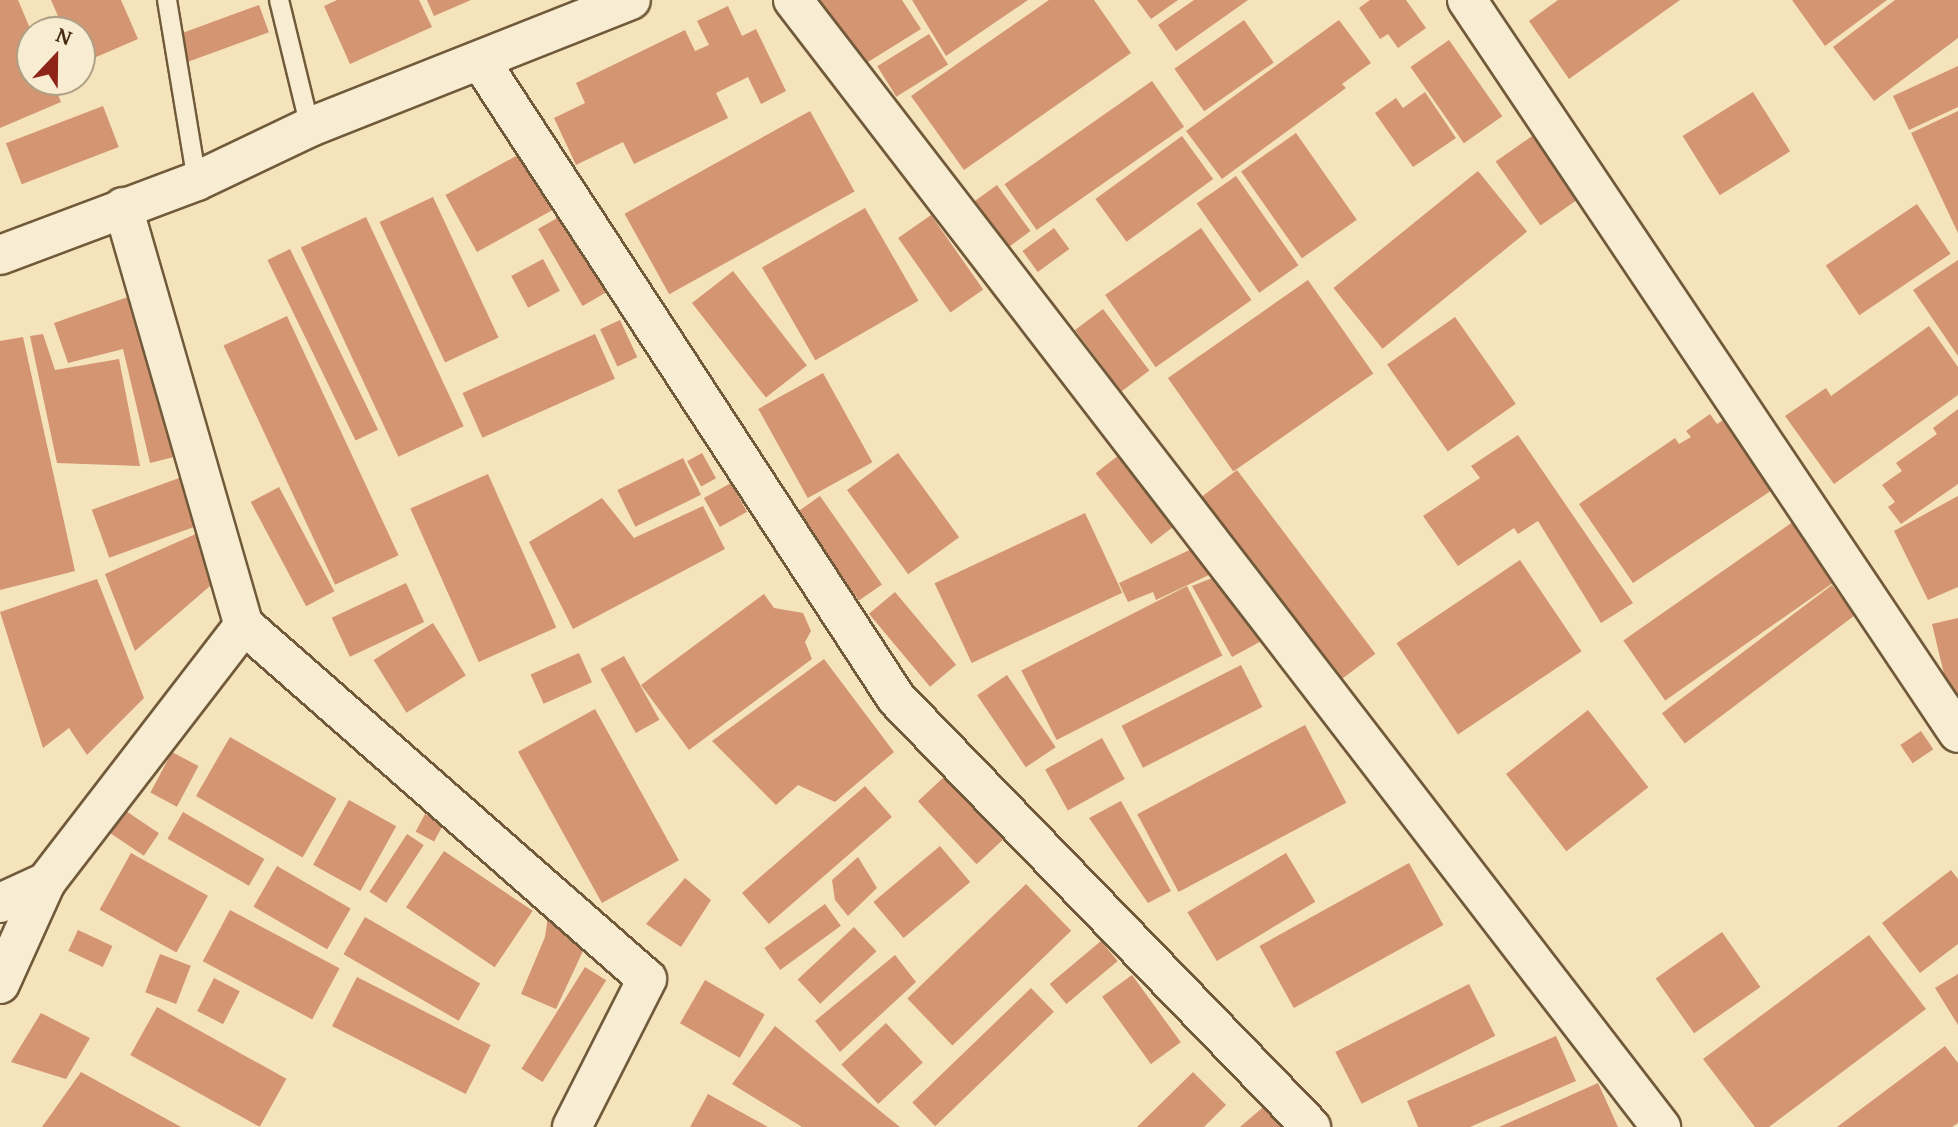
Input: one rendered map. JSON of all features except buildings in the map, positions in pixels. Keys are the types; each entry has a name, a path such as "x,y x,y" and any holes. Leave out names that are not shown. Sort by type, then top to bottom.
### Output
{"street":[{"path":"0,255 197,181 310,127 481,62 631,0"},
{"path":"793,0 1661,1127"},
{"path":"1467,0 1958,733"},
{"path":"481,62 896,698 1311,1127"},
{"path":"123,207 244,625 647,979 572,1127"},
{"path":"0,984 46,882 244,625"},
{"path":"0,903 46,882"}],"lane":[{"path":"167,0 197,181"},
{"path":"279,0 310,127"}]}
